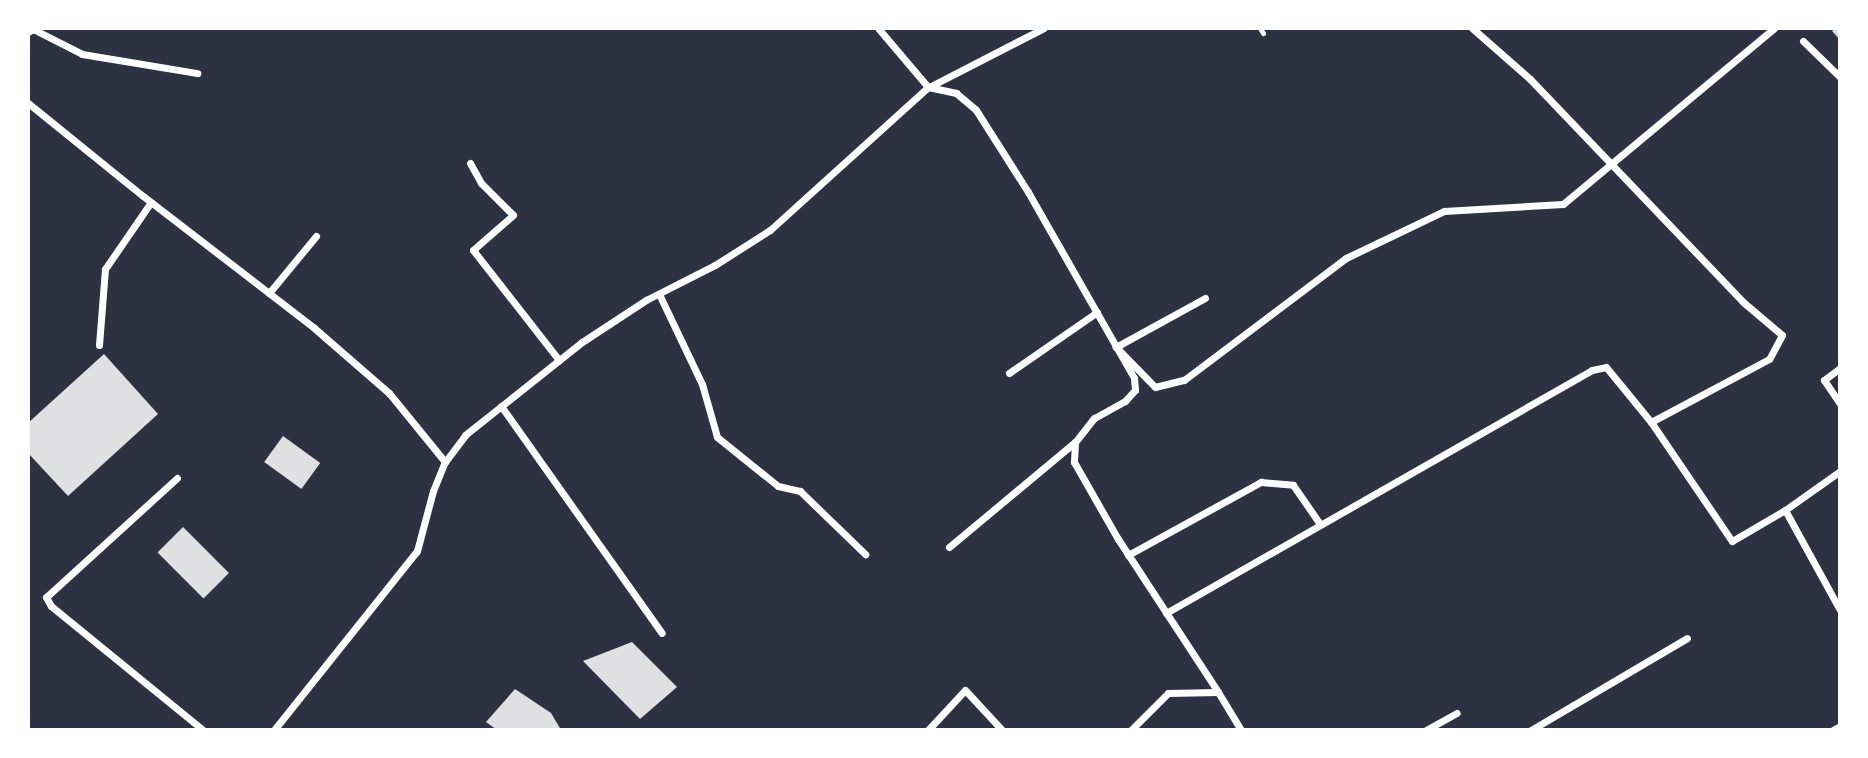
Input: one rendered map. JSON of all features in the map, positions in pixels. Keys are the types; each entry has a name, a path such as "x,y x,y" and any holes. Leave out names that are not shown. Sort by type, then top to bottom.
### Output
{"street":[{"path":"878,28 928,87 956,93 976,110 1028,192 1134,378 1135,390 1125,401 1094,418 1075,442 949,547"},
{"path":"274,730 417,551 433,491 445,462 465,435 559,360 659,294 715,265 770,230 928,87 1044,28"},
{"path":"1472,28 1530,79 1744,302 1782,335 1769,359 1651,422"},
{"path":"1116,346 1155,387 1184,380 1346,258 1444,211 1563,204 1774,28"},
{"path":"28,32 33,29 82,54 197,73"},
{"path":"1803,41 1840,78"},
{"path":"28,103 269,293 389,393 445,462"},
{"path":"470,163 481,183 513,215 473,250 559,360"},
{"path":"99,345 106,269 151,202"},
{"path":"269,293 316,236"},
{"path":"659,294 702,384 717,437 778,486 800,491 865,554"},
{"path":"1116,346 1205,298"},
{"path":"1009,373 1097,312"},
{"path":"1166,612 1592,370 1605,367 1651,422 1732,541 1785,510 1840,471"},
{"path":"1840,368 1824,380 1840,404"},
{"path":"501,406 662,633"},
{"path":"1075,442 1074,462 1128,555 1241,730"},
{"path":"177,478 47,597 51,607 203,730"},
{"path":"1128,555 1261,482 1293,485 1320,524"},
{"path":"1785,510 1840,610"},
{"path":"1531,730 1687,638"},
{"path":"928,730 965,690 1002,730"},
{"path":"1131,730 1168,693 1218,692"},
{"path":"1426,730 1457,713"},
{"path":"1833,730 1840,726"}],"building":[{"path":"1840,28 1840,40 1832,31"},
{"path":"104,354 158,414 68,496 28,453 28,423"},
{"path":"283,436 320,463 301,489 264,462"},
{"path":"183,527 229,573 204,598 158,552"},
{"path":"632,642 677,687 640,719 583,661"},
{"path":"515,689 551,713 561,730 497,730 486,722"}]}
